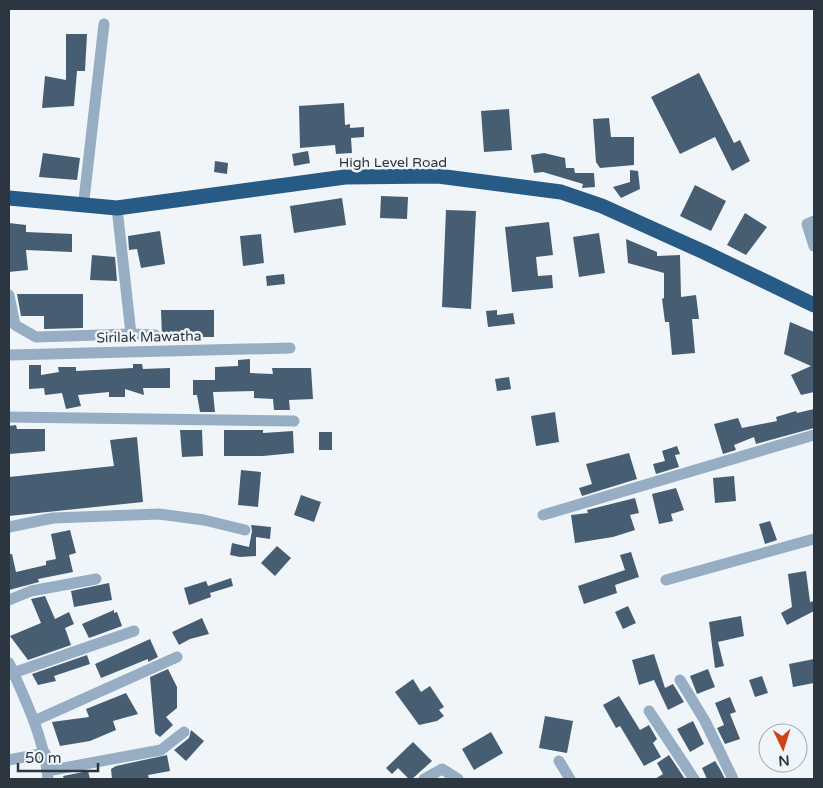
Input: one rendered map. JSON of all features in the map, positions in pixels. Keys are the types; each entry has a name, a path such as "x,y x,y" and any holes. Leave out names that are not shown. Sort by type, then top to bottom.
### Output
{"highway":[{"name":"High Level Road","path":"9,192 84,200 126,201 345,172 439,168 514,177 578,190 707,245 814,297"},
{"name":"High Level Road","path":"9,198 116,208 345,172 438,176 561,192 628,218 814,305"}],"street":[{"path":"84,200 104,24"},
{"path":"116,208 131,334"},
{"path":"814,221 807,224 814,246"},
{"path":"10,295 15,324 36,337 156,335"},
{"name":"Sirilak Mawatha","path":"9,355 290,348"},
{"path":"9,416 294,421"},
{"path":"543,515 814,435"},
{"path":"9,527 53,518 159,514 204,520 245,530"},
{"path":"666,580 814,539"},
{"path":"9,600 31,591 96,579"},
{"path":"134,631 11,668 34,721 44,753 48,775 161,750 184,732"},
{"path":"34,721 177,657"},
{"path":"680,680 705,721 733,779"},
{"path":"649,710 694,779"},
{"path":"9,760 44,753"},
{"path":"559,761 570,779"},
{"path":"424,779 442,769 458,779"}],"building":[{"path":"66,34 87,34 85,71 77,71 74,106 42,108 45,76 66,80"},
{"path":"699,73 734,143 740,140 750,161 732,171 715,137 680,154 651,97"},
{"path":"344,103 345,125 350,124 350,128 364,127 364,137 351,138 352,153 336,154 335,145 300,148 299,106"},
{"path":"509,109 512,150 484,152 481,111"},
{"path":"609,118 611,137 634,137 634,165 600,168 596,162 593,119"},
{"path":"308,151 310,163 294,166 292,154"},
{"path":"43,153 80,158 77,180 39,177"},
{"path":"544,153 565,158 566,168 574,168 575,173 594,173 595,187 582,188 583,184 543,172 534,173 531,155"},
{"path":"215,161 228,163 227,174 214,172"},
{"path":"630,170 638,171 640,189 621,198 613,187 630,182"},
{"path":"695,185 726,201 711,231 680,216"},
{"path":"381,196 408,197 407,219 380,218"},
{"path":"342,198 346,225 294,233 290,206"},
{"path":"446,210 476,211 471,309 442,307"},
{"path":"745,213 767,227 746,255 727,245"},
{"path":"549,222 553,255 536,257 538,276 552,275 553,288 512,292 505,227"},
{"path":"9,223 26,225 26,232 72,234 72,252 26,250 28,270 9,272"},
{"path":"160,231 165,264 141,268 137,249 129,250 128,236"},
{"path":"599,233 605,273 579,277 573,237"},
{"path":"261,234 264,263 243,266 240,236"},
{"path":"626,239 657,252 657,256 680,255 681,297 696,295 699,319 692,319 695,353 672,355 669,322 665,322 662,299 664,298 664,273 628,263"},
{"path":"92,255 115,257 117,281 90,280"},
{"path":"284,274 285,284 267,286 266,276"},
{"path":"17,294 83,294 83,328 44,329 44,316 21,316"},
{"path":"161,310 214,310 214,337 162,337"},
{"path":"497,310 497,315 513,313 515,324 488,327 486,311"},
{"path":"790,322 814,332 814,392 801,395 791,375 811,366 784,354"},
{"path":"250,359 250,373 273,374 272,368 311,368 313,399 289,400 290,410 274,410 273,399 254,398 254,391 213,392 215,412 200,412 197,395 193,395 193,380 215,380 215,367 238,366 238,360"},
{"path":"133,364 142,364 143,369 170,368 170,388 143,388 144,395 125,389 125,397 109,397 109,392 78,395 81,406 66,409 62,393 45,395 44,388 29,389 29,365 41,365 41,375 59,372 58,367 76,367 76,371 133,368"},
{"path":"509,377 511,389 497,391 495,379"},
{"path":"814,409 814,428 756,444 754,437 734,445 736,450 723,454 714,424 738,418 742,428 777,421 776,417 796,411 797,413"},
{"path":"555,412 559,442 536,446 531,416"},
{"path":"16,425 17,429 45,429 45,451 9,454 9,426"},
{"path":"180,430 202,430 203,456 182,457"},
{"path":"224,430 263,430 263,433 293,431 294,453 263,456 224,456"},
{"path":"319,432 332,432 332,450 319,450"},
{"path":"137,437 143,502 9,516 9,477 114,466 110,440"},
{"path":"677,446 680,454 675,455 679,467 656,474 653,464 665,461 662,451"},
{"path":"629,453 637,479 582,496 579,488 592,484 586,464"},
{"path":"241,470 261,472 258,507 238,505"},
{"path":"734,476 736,501 715,503 713,478"},
{"path":"676,488 684,510 671,514 673,521 659,524 652,494"},
{"path":"301,495 321,502 314,522 294,515"},
{"path":"635,498 639,513 630,515 635,530 613,537 575,543 571,515 588,513 587,510"},
{"path":"770,521 777,540 765,544 759,524"},
{"path":"251,525 271,527 270,539 256,537 256,556 240,557 230,555 232,543 249,547 252,531"},
{"path":"70,530 76,553 69,555 73,572 38,579 39,582 9,590 9,554 12,554 16,572 46,565 46,561 56,559 51,534"},
{"path":"277,546 291,558 275,576 261,563"},
{"path":"631,552 639,577 615,585 617,593 584,604 578,586 625,570 620,555"},
{"path":"806,571 810,602 814,601 814,611 787,625 781,613 792,607 788,574"},
{"path":"231,578 233,586 210,593 211,597 189,605 184,588 206,581 208,586"},
{"path":"109,583 112,600 74,607 71,591"},
{"path":"45,596 55,619 69,612 74,624 65,628 71,645 28,660 10,636 41,623 31,599"},
{"path":"628,606 636,623 623,629 615,612"},
{"path":"114,610 114,613 117,612 122,626 89,638 82,624"},
{"path":"741,616 744,636 718,642 724,666 715,668 709,622"},
{"path":"202,618 209,634 190,639 179,645 172,632"},
{"path":"150,639 158,657 148,662 148,659 101,678 95,664"},
{"path":"654,654 665,688 673,684 684,702 668,710 654,680 639,685 632,660"},
{"path":"87,655 90,664 54,676 56,681 38,685 32,674"},
{"path":"814,659 814,683 793,687 789,664"},
{"path":"168,669 177,687 177,708 166,717 173,725 160,737 155,733 150,677"},
{"path":"708,669 715,687 697,694 690,676"},
{"path":"762,676 768,693 755,697 749,680"},
{"path":"413,679 421,692 430,686 444,707 439,710 444,716 437,721 419,725 395,692"},
{"path":"126,693 138,714 113,721 116,730 90,741 60,746 52,722 89,717 86,709"},
{"path":"619,696 640,730 649,725 657,739 653,743 661,757 644,766 620,726 616,728 603,705"},
{"path":"730,697 736,712 730,714 740,739 725,744 717,728 724,725 715,703"},
{"path":"545,716 573,721 567,753 539,748"},
{"path":"693,721 704,744 690,752 677,729"},
{"path":"191,730 204,741 186,761 174,750 189,738"},
{"path":"491,732 503,753 474,770 462,749"},
{"path":"413,742 432,761 412,779 409,779 398,768 392,774 386,768"},
{"path":"167,755 170,771 148,775 149,779 112,779 111,769 116,766"},
{"path":"669,755 685,779 655,779 663,774 657,763"},
{"path":"715,761 725,779 707,779 702,768"},
{"path":"88,771 90,779 64,779 63,776"}]}
